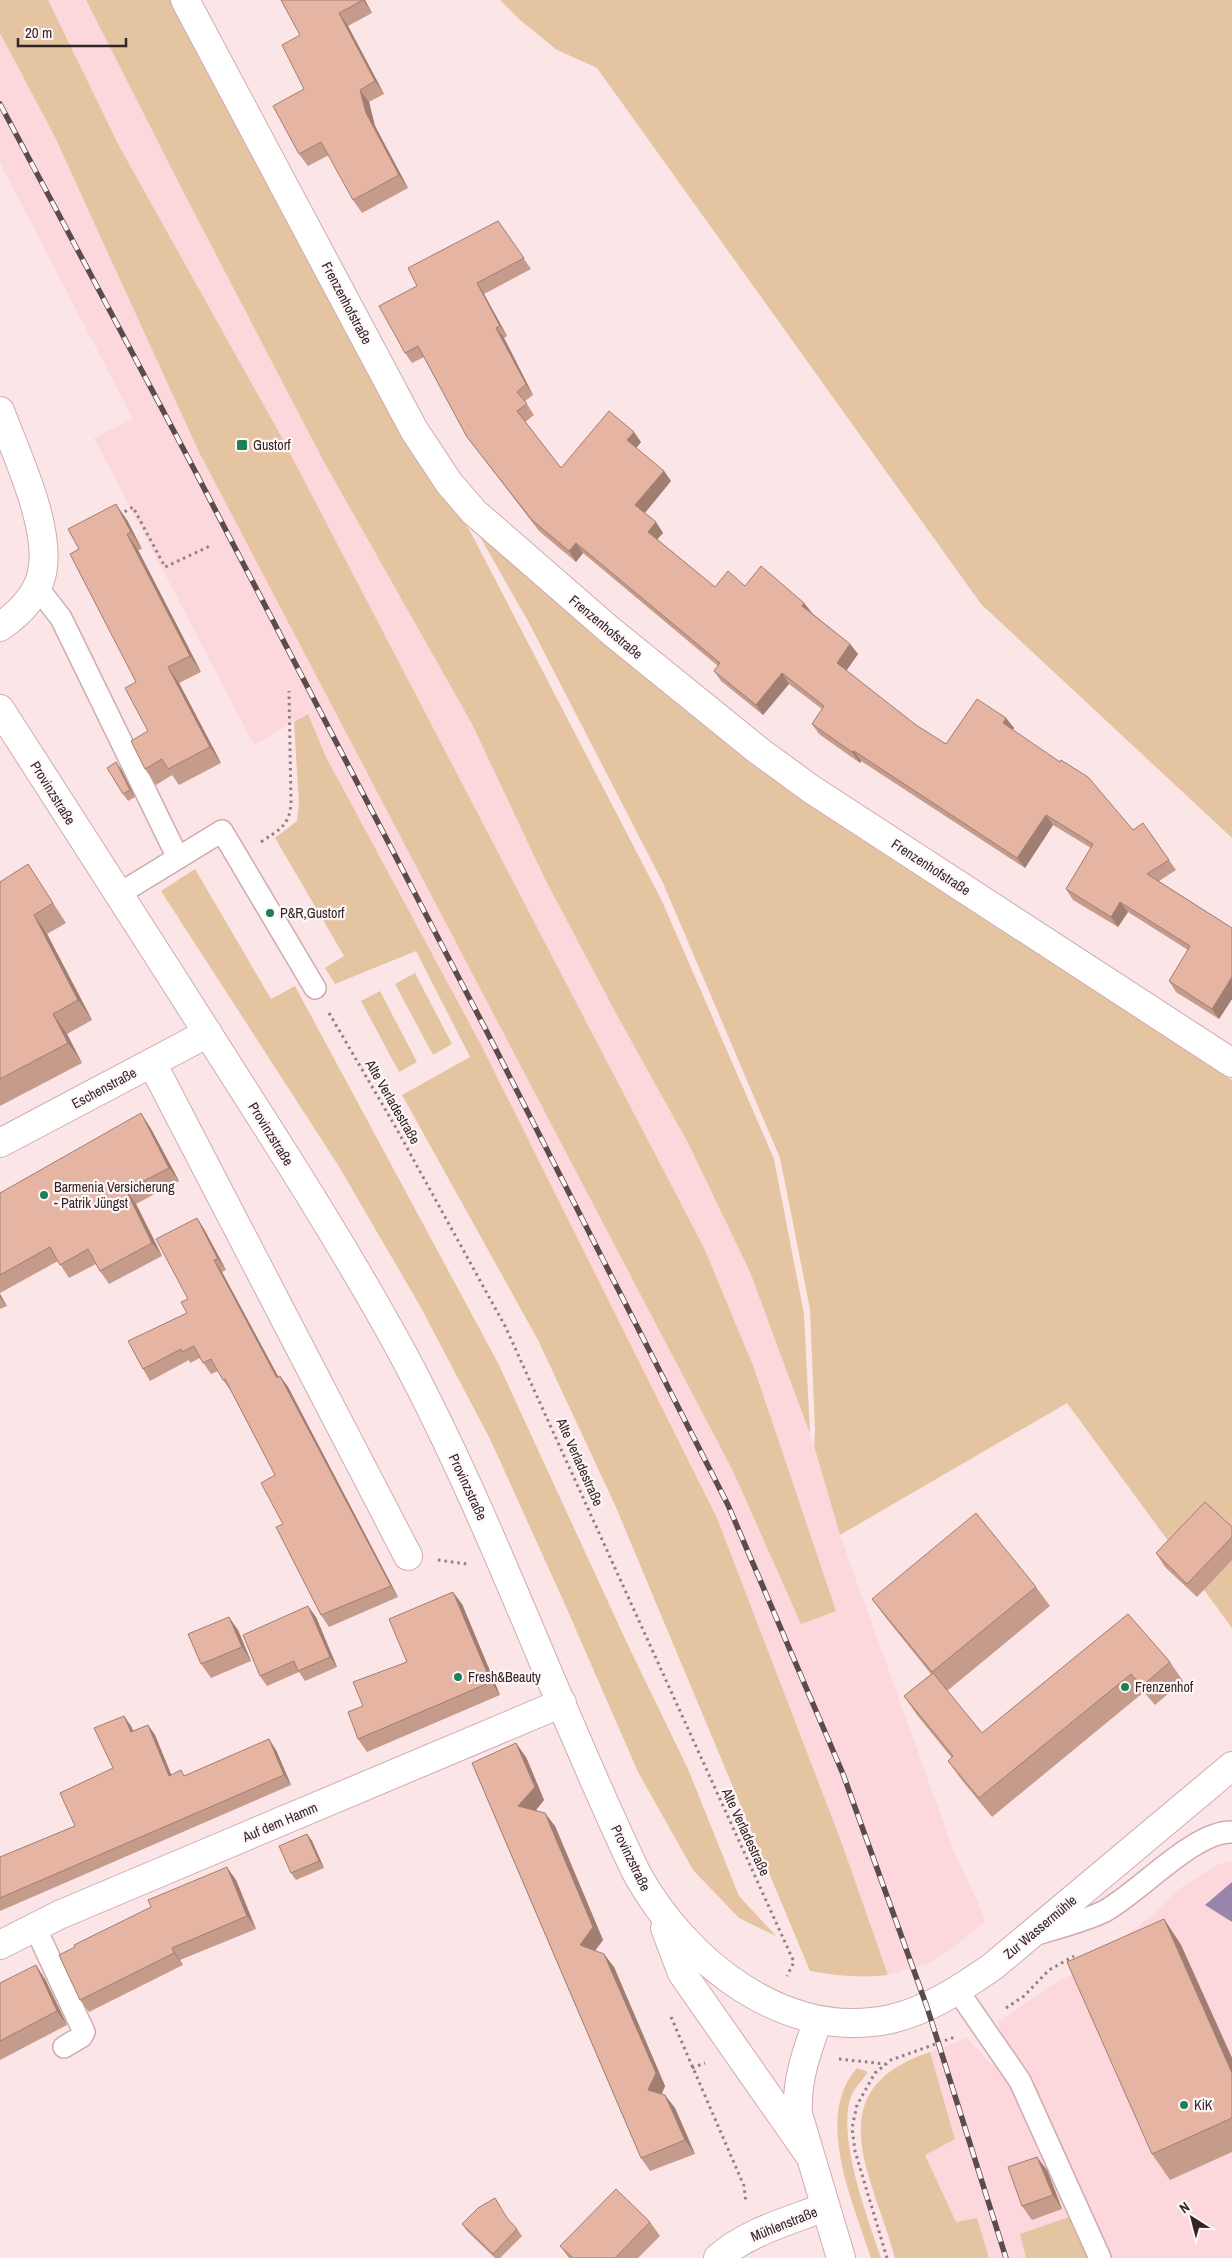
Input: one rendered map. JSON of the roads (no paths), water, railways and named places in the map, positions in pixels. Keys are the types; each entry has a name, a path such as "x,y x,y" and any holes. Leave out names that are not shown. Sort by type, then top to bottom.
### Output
{"street":[{"name":"Frenzenhofstraße","path":"184,0 414,430 430,457 462,500 506,542 683,692 765,756 811,789 1232,1063"},
{"path":"0,411 25,476 40,528 44,560 37,587 30,599 15,616 0,627"},
{"name":"Provinzstraße","path":"0,709 208,1033 327,1223 402,1353 446,1439 505,1569 622,1842 637,1874 656,1906 681,1937 710,1966 763,1998 818,2020"},
{"name":"Eschenstraße","path":"0,1142 208,1033"},
{"path":"152,1063 408,1556"},
{"name":"Auf dem Hamm","path":"0,1945 35,1927 562,1703"},
{"name":"Zur Wassermühle","path":"818,2020 839,2024 859,2024 892,2018 927,2007 958,1991 1031,1936 1232,1766"},
{"path":"656,1906 682,1973 810,2156"},
{"path":"818,2020 805,2056 798,2088 798,2114 841,2258"},
{"name":"Mühlenstraße","path":"728,2251 759,2233 825,2207"}],"lane":[{"path":"37,587 61,618 178,858"},
{"path":"119,894 222,831 315,988"},
{"path":"1031,1936 1070,1925 1104,1911 1194,1846 1224,1832 1232,1832"},
{"path":"35,1927 84,2032 81,2037 64,2047"},
{"path":"958,1991 1026,2092 1100,2258"}],"railway":[{"path":"0,104 194,469 487,1032 728,1505 843,1774 927,2007 1006,2258"}],"place":[{"name":"Gustorf","path":"242,445"},
{"name":"P&R,Gustorf","path":"270,913"},
{"name":"Barmenia Versicherung - Patrik Jüngst","path":"44,1195"},
{"name":"Fresh&Beauty","path":"458,1677"},
{"name":"Frenzenhof","path":"1125,1687"},
{"name":"KiK","path":"1184,2105"}]}
